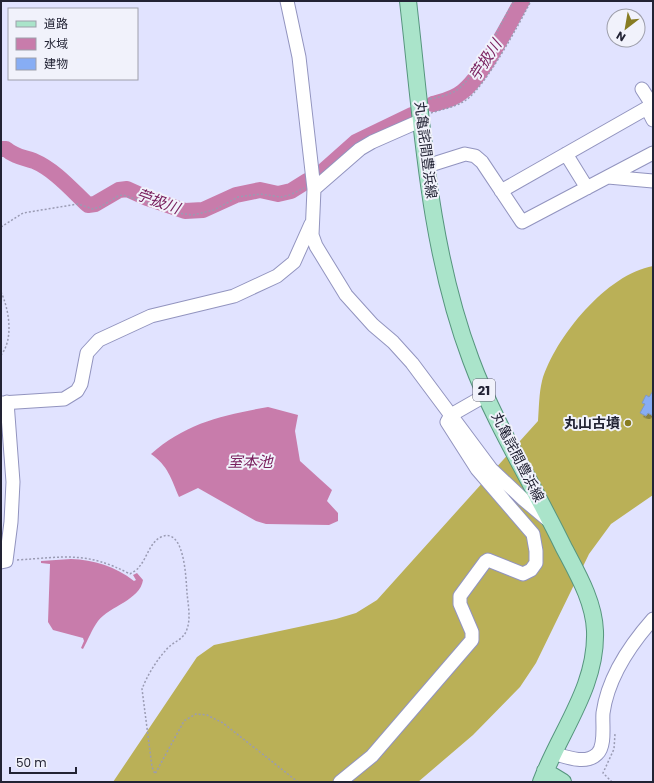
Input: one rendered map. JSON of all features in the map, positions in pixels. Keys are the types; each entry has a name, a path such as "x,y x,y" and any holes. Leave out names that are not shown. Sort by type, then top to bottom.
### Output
{"main road":[{"name":"丸亀詫間豊浜線","path":"408,1 426,117 427,166 446,277 457,321 471,362 486,395 552,522 590,604 595,632 593,662 584,693 553,753 543,776"},
{"path":"543,776 563,782"}],"street":[{"path":"287,1 299,58 313,186 312,235 316,246 346,295 373,325 412,363 491,469 522,500 552,522"},
{"path":"501,191 566,154 650,114 651,103 642,89"},
{"path":"313,186 360,149 426,117"},
{"path":"427,166 465,154 475,156 482,162 522,222 653,153"},
{"path":"566,154 587,188"},
{"path":"608,177 653,181"},
{"path":"4,561 11,522 12,482 4,402 64,399 77,391 81,384 87,353 99,340 151,316 234,296 277,276 294,262 313,218"},
{"path":"340,782 372,756 472,640 472,632 460,604 460,596 485,562 488,560 523,574 531,570 536,563 536,551 533,534 477,469 447,422 451,415 486,395"},
{"path":"553,753 579,760 588,759 597,755 602,744 604,712 612,682 620,664 653,619"}],"path":[{"path":"428,100 457,90 465,82 478,63 514,1"},
{"path":"426,117 456,106 468,99 492,67 531,1"},
{"path":"1,227 23,213 78,204 93,209 100,207 124,194 165,209 193,215 214,210 238,197 260,194 281,197 313,186"},
{"path":"1,292 6,303 9,328 7,344 1,355"},
{"path":"4,561 74,556 108,563 130,574 140,566 155,541 161,537 167,536 173,538 179,546 184,568 189,618 187,629 183,637 166,649 159,658 142,689 152,767 155,774 184,721 196,714 207,715 223,723 298,782"}],"shaded area":[{"path":"653,266 653,495 611,524 589,554 536,663 520,687 473,735 418,782 113,782 197,657 214,645 336,619 356,613 377,600 538,421 542,381 549,364 558,346 585,310 601,294 618,281 636,271"}],"water":[{"name":"室本池","path":"268,407 298,415 295,431 300,461 332,490 327,501 338,513 338,521 329,525 266,524 256,521 198,488 179,497 165,468 151,454 164,443 206,422 236,413"},
{"path":"71,559 96,562 119,571 134,581 136,580 133,575 137,573 143,580 141,587 131,598 110,611 98,621 83,649 81,648 84,641 83,638 53,630 48,622 50,564 41,563 41,561"}],"building":[{"path":"653,391 653,416 648,413 646,416 640,413 645,404 642,403 646,395 649,397"}],"waterway":[{"name":"苧扱川","path":"433,104 456,96 470,84 487,63 522,1"},
{"name":"苧扱川","path":"320,174 356,142 412,115"},
{"name":"苧扱川","path":"1,149 6,149 13,154 42,165 63,181 88,205 95,204 119,190 127,189 147,198 185,211 203,210 236,195 260,190 278,194 291,191 307,181"}],"place":[{"name":"丸山古墳","path":"628,423"}]}
